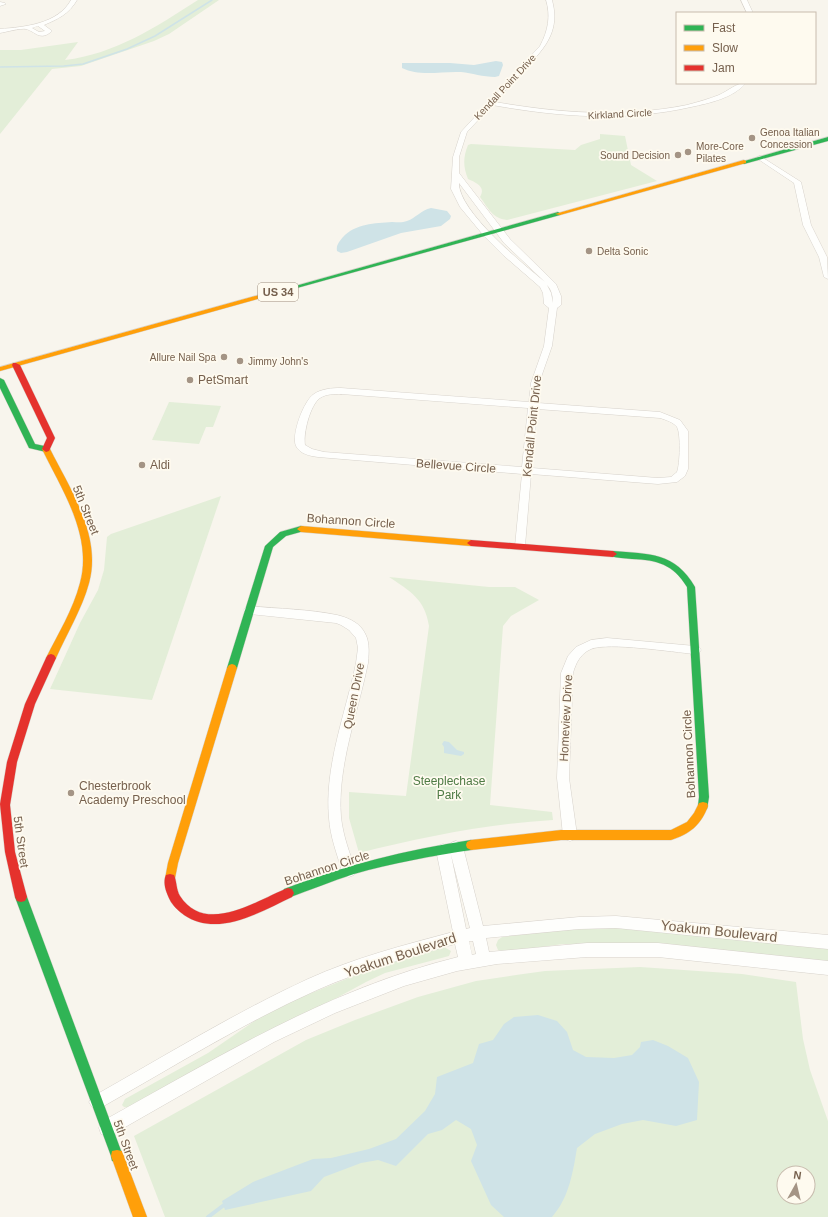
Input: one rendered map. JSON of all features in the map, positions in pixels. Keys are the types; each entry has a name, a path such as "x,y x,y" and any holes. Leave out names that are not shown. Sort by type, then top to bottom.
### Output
{"street":[{"path":"0,31 39,24 64,13 71,6 74,0"},
{"name":"Kendall Point Drive","path":"549,0 552,10 552,17 548,37 540,49 472,122 460,142 456,158 456,174 454,179 455,189 463,205 487,234 506,253 544,286 547,293 548,304 553,307"},
{"path":"744,0 750,12"},
{"path":"27,27 39,34 45,34 49,31 39,24"},
{"name":"Kirkland Circle","path":"491,103 531,111 563,115 603,117 635,115 688,106 712,100 741,84"},
{"name":"US 34","path":"0,369 828,139"},
{"path":"760,158 797,182 807,225 823,257 828,277"},
{"name":"Kendall Point Drive","path":"456,174 499,231 553,286 557,296 557,305 553,307 548,346 534,383 520,546"},
{"path":"0,380 32,446 46,449 51,438 16,365"},
{"name":"Bellevue Circle","path":"328,392 533,405 667,416 675,420 683,430 685,468 678,477 665,481 527,471 317,454 311,453 303,448 299,439 310,402 319,394 328,392"},
{"name":"5th Street","path":"46,449 81,523 88,550 88,572 79,598 30,704 12,762 4,805 10,852 18,888 140,1217"},
{"name":"Bohannon Circle","path":"310,529 520,546 649,557 665,561 678,568 688,579 691,587 704,797 700,815 693,825 685,831 669,836 570,835 492,841 449,848 350,871 288,893 243,914 226,918 212,919 189,912 177,902 171,888 173,863 269,546 278,537 292,531 310,529"},
{"name":"Queen Drive","path":"250,610 337,619 355,628 363,641 361,662 338,775 334,805 338,831 350,871"},
{"name":"Homeview Drive","path":"570,835 563,790 563,778 568,673 572,658 581,649 590,645 604,642 695,650"},
{"path":"449,848 478,933 484,958"},
{"path":"449,848 466,962"},
{"name":"Yoakum Boulevard","path":"97,1102 250,1016 314,984 392,955 461,936 579,923 616,922 828,942"},
{"name":"Yoakum Boulevard","path":"107,1128 269,1037 331,1007 404,979 484,958 587,950 658,950 828,968"}],"green space":[{"path":"198,0 219,0 169,34 154,41 81,66 52,69 0,134 0,50 21,50 78,42 65,60 83,57 101,52 134,38 167,20"},
{"path":"600,134 625,136 631,165 657,181 507,220 494,215 491,212 480,197 482,191 480,186 468,179 466,175 464,158 468,145 471,144 575,150 581,145 600,139"},
{"path":"169,402 221,406 213,427 206,427 199,444 152,440"},
{"path":"221,496 152,700 50,689 80,623 98,590 104,570 107,537 111,534"},
{"name":"Steeplechase Park","path":"389,577 489,587 515,587 539,600 511,616 503,626 490,805 552,812 553,820 455,832 359,853 349,818 349,792 406,796 429,626 424,609 420,602 404,587"},
{"path":"608,928 660,929 828,948 828,963 635,944 563,944 506,952 498,950 496,945 498,940 502,937 563,930"},
{"path":"444,947 451,951 449,956 385,973 254,1039 130,1108 122,1105 125,1099 208,1053 262,1016 299,998 376,967"},
{"path":"640,967 742,974 796,982 803,1039 810,1070 828,1121 828,1217 165,1217 134,1136 306,1040 418,997 476,981 545,971"}],"shaded area":[{"path":"496,61 502,62 503,65 499,76 495,77 461,72 423,73 409,71 402,68 402,63 450,63 474,65"},
{"path":"431,208 447,211 451,216 450,219 441,226 401,233 347,252 341,253 337,251 337,245 340,240 353,229 366,225 386,222 405,222 424,210"},
{"path":"444,741 449,742 457,750 464,752 464,754 461,756 444,753 444,747 442,744"},
{"path":"538,1015 557,1021 567,1032 573,1050 586,1057 614,1058 632,1055 640,1047 641,1042 653,1040 668,1046 688,1058 699,1082 697,1120 676,1126 643,1120 622,1124 595,1134 577,1148 572,1175 563,1202 552,1217 504,1217 491,1205 471,1161 477,1145 471,1129 456,1120 442,1130 428,1134 396,1166 378,1160 361,1163 324,1177 311,1191 225,1210 222,1201 253,1182 313,1159 331,1158 369,1149 396,1139 425,1111 435,1094 437,1077 473,1063 479,1044 493,1040 504,1024 514,1017"}],"waterway":[{"path":"0,67 64,66 83,64 127,49 155,36 212,0"},
{"path":"208,1217 224,1205"}],"traffic: fast":[{"path":"744,162 828,139"},
{"path":"277,292 558,214"},
{"path":"0,380 32,446 46,449"},
{"path":"232,668 269,546 283,534 301,529"},
{"path":"613,554 647,557 668,563 677,568 685,576 691,587 704,797 703,806"},
{"path":"288,893 355,869 424,853 471,845"},
{"path":"21,897 117,1156"}],"traffic: slow":[{"path":"558,214 744,162"},
{"path":"0,369 277,292"},
{"path":"46,449 75,508 86,540 88,556 85,582 72,616 51,658"},
{"path":"301,529 471,543"},
{"path":"170,879 173,863 232,668"},
{"path":"471,845 561,835 671,835 682,831 691,825 698,817 703,806"},
{"path":"117,1156 140,1217"}],"traffic: jam":[{"path":"16,365 51,438 46,449"},
{"path":"471,543 613,554"},
{"path":"21,897 10,852 5,805 12,762 30,704 51,658"},
{"path":"170,879 173,894 182,907 194,915 207,919 221,919 235,916 288,893"}],"place":[{"name":"Genoa Italian Concession","path":"752,138"},
{"name":"More-Core Pilates","path":"688,152"},
{"name":"Sound Decision","path":"678,155"},
{"name":"Delta Sonic","path":"589,251"},
{"name":"Allure Nail Spa","path":"224,357"},
{"name":"Jimmy John's","path":"240,361"},
{"name":"PetSmart","path":"190,380"},
{"name":"Aldi","path":"142,465"},
{"name":"Chesterbrook Academy Preschool","path":"71,793"}]}
